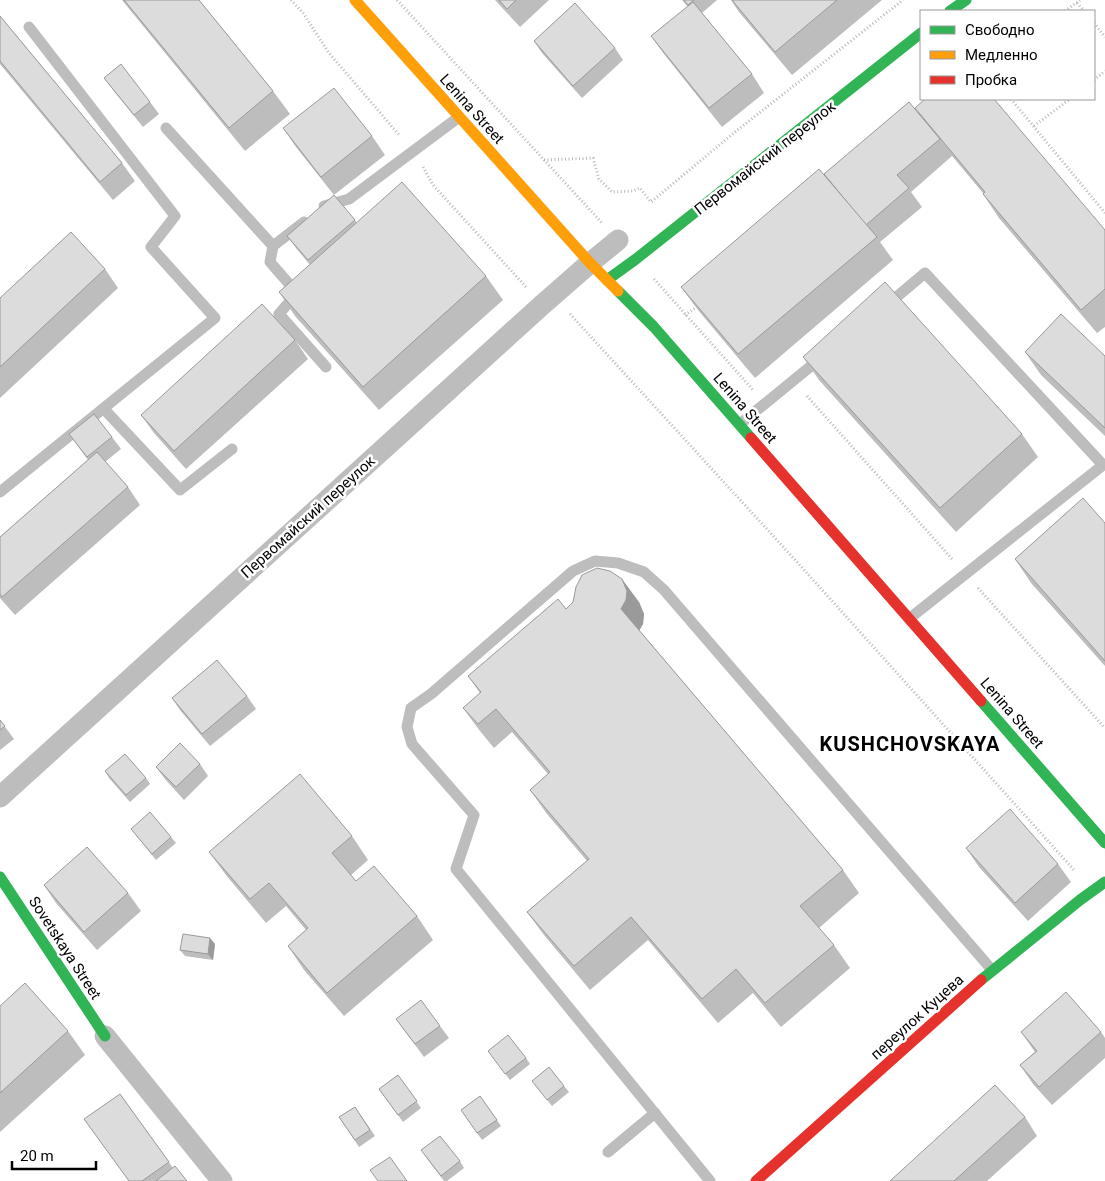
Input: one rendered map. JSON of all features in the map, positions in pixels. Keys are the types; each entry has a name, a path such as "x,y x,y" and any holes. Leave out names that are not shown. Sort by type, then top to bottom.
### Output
{"street":[{"name":"Lenina Street","path":"355,0 590,262 654,327 1105,843"},
{"path":"951,10 966,0"},
{"name":"Первомайский переулок","path":"607,280 920,35"},
{"name":"Первомайский переулок","path":"0,797 590,262 618,240"},
{"name":"Sovetskaya Street","path":"0,877 105,1036"},
{"name":"переулок Куцева","path":"756,1181 992,970 1105,882"},
{"path":"105,1036 222,1181"}],"lane":[{"path":"0,492 216,318 151,247 175,216 30,27"},
{"path":"326,367 279,314 297,293 270,262 273,246 326,204 349,200 459,117"},
{"path":"166,128 273,246"},
{"path":"881,309 925,273 1103,465 910,618"},
{"path":"740,424 830,351"},
{"path":"104,408 180,490 232,450"},
{"path":"710,1181 456,869 474,816 412,744 407,727 411,708 431,694 573,571 595,561 618,563 644,572 664,590 992,970"},
{"path":"608,1152 655,1113"}],"path":[{"path":"397,0 618,240"},
{"path":"543,160 592,158 599,179 612,192 633,191 640,188 651,202 735,132 903,0"},
{"path":"1065,10 1078,1"},
{"path":"1095,25 1105,37"},
{"path":"1095,79 1105,71"},
{"path":"1012,100 1105,212"},
{"path":"1034,126 1069,100"},
{"path":"636,259 765,404"},
{"path":"553,296 797,562 1076,872 1091,892"},
{"path":"685,315 703,301"},
{"path":"793,381 1105,728"}],"building":[{"path":"124,0 199,0 273,91 229,128"},
{"path":"499,0 516,0 507,9"},
{"path":"684,0 694,0 688,5"},
{"path":"732,0 837,0 775,52"},
{"path":"693,2 752,74 709,108 651,36"},
{"path":"575,3 615,48 573,86 534,41"},
{"path":"0,16 122,163 100,182 0,61"},
{"path":"121,64 150,102 134,115 104,78"},
{"path":"334,88 372,136 321,177 283,128"},
{"path":"924,100 995,100 1105,230 1105,289 1081,310 983,194 985,192 915,108"},
{"path":"909,102 940,139 897,175 909,188 866,225 824,174"},
{"path":"819,169 877,237 738,354 681,287"},
{"path":"402,182 486,276 363,387 279,292"},
{"path":"334,195 355,220 308,260 287,236"},
{"path":"71,232 105,269 0,367 0,298"},
{"path":"885,282 1022,434 940,508 803,357"},
{"path":"262,304 295,340 174,451 141,415"},
{"path":"1061,314 1105,356 1105,428 1025,352"},
{"path":"94,414 112,437 87,457 69,434"},
{"path":"97,452 128,487 2,597 0,594 0,537"},
{"path":"1083,498 1105,523 1105,661 1015,559"},
{"path":"597,568 610,571 622,579 627,591 626,600 621,609 843,870 800,906 834,945 765,1003 736,969 702,999 631,917 574,966 527,912 589,859 530,790 550,772 496,709 478,724 463,708 481,692 468,676 558,599 566,609 573,602 576,587 582,575"},
{"path":"217,660 247,696 202,734 172,698"},
{"path":"0,720 5,726 0,730"},
{"path":"180,743 200,764 176,787 156,767"},
{"path":"125,754 146,778 126,795 105,771"},
{"path":"300,774 352,836 332,853 356,881 374,866 417,916 327,993 288,946 308,928 269,883 250,899 209,852"},
{"path":"1010,809 1058,864 1015,903 966,848"},
{"path":"150,812 171,837 152,854 131,829"},
{"path":"87,847 128,893 84,932 44,885"},
{"path":"183,934 210,938 208,954 180,950"},
{"path":"25,983 68,1031 0,1093 0,1006"},
{"path":"1066,992 1101,1032 1039,1087 1020,1065 1037,1051 1021,1032"},
{"path":"421,1000 440,1026 415,1044 396,1019"},
{"path":"508,1035 526,1058 505,1074 488,1051"},
{"path":"549,1067 564,1086 547,1100 532,1081"},
{"path":"398,1075 417,1101 398,1115 379,1089"},
{"path":"995,1085 1025,1117 954,1181 890,1181"},
{"path":"120,1094 169,1162 142,1181 129,1181 84,1119"},
{"path":"480,1096 497,1120 477,1133 461,1110"},
{"path":"355,1107 370,1130 355,1140 339,1117"},
{"path":"440,1136 460,1161 441,1176 421,1150"},
{"path":"390,1157 407,1181 378,1181 370,1170"},
{"path":"175,1166 187,1181 156,1181"}],"traffic: fast":[{"path":"951,10 966,0"},
{"path":"607,280 920,34"},
{"path":"618,291 654,327 751,438"},
{"path":"981,701 1105,843"},
{"path":"0,877 105,1036"},
{"path":"981,980 1105,882"}],"traffic: slow":[{"path":"355,0 590,263 618,291"}],"traffic: jam":[{"path":"751,438 981,701"},
{"path":"756,1181 981,980"}],"district":[{"name":"KUSHCHOVSKAYA","path":"910,744"}]}
